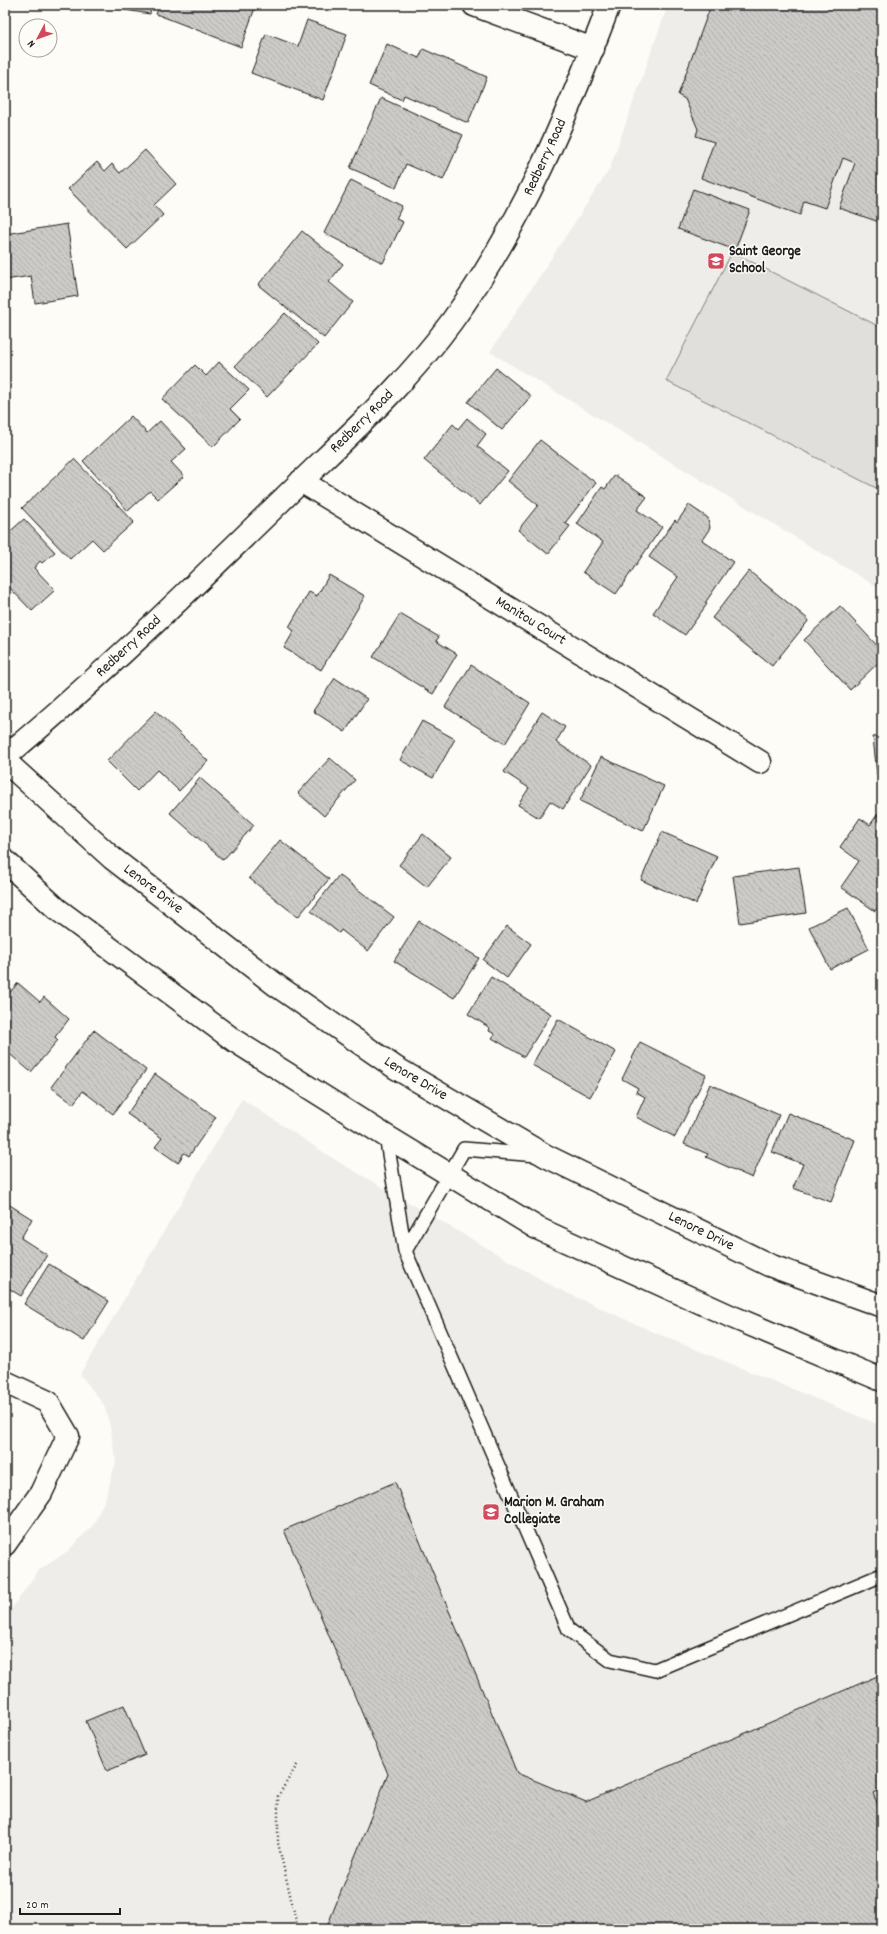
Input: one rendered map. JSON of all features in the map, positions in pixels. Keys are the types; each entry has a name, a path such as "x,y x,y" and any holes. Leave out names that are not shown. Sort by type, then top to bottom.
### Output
{"main road":[{"path":"474,5 593,49"},
{"name":"Redberry Road","path":"5,756 43,725 194,586 356,428 412,368 451,322 486,270 548,157 593,49 609,5"},
{"name":"Manitou Court","path":"301,481 760,762"},
{"name":"Lenore Drive","path":"5,761 112,858 276,985 396,1068 546,1156 769,1265 882,1306"},
{"path":"5,861 57,909 235,1041 386,1136 537,1228 730,1316 882,1380"},
{"path":"5,1382 48,1402 68,1436 41,1493 5,1544"}],"lane":[{"path":"386,1136 405,1251 570,1630 610,1660 655,1670 882,1575"},
{"path":"405,1251 464,1150 546,1156"}],"path":[{"path":"297,1765 278,1796 278,1843 298,1929"}],"shaded area":[{"name":"Saint George School","path":"668,5 882,5 882,590 490,352 609,170"},
{"path":"732,252 882,328 882,491 666,381"},
{"name":"Marion M. Graham Collegiate","path":"242,1099 337,1161 554,1287 651,1331 882,1426 882,1929 5,1929 5,1618 38,1571 68,1551 94,1524 105,1499 116,1462 110,1426 104,1405 80,1374"}],"building":[{"path":"94,5 151,5 150,14"},
{"path":"160,5 256,5 241,47 156,14"},
{"name":"Saint George School","path":"711,5 882,5 882,223 839,208 855,163 843,158 825,208 804,201 800,215 701,178 714,142 696,136 698,129 685,99 678,95"},
{"path":"307,20 347,34 323,100 251,73 266,34 298,46"},
{"path":"387,44 419,58 423,49 487,77 468,123 404,95 402,100 369,85"},
{"path":"381,98 463,135 443,180 406,164 396,188 350,168"},
{"path":"145,150 176,184 154,205 163,215 127,249 68,189 97,162 105,171 112,164 120,173"},
{"path":"351,180 402,206 396,219 403,222 383,263 324,233"},
{"path":"693,189 750,210 735,250 678,229"},
{"path":"67,224 78,296 35,303 31,276 5,280 5,234"},
{"path":"302,231 343,264 329,282 353,302 324,338 258,285"},
{"path":"285,313 318,344 267,397 235,366"},
{"path":"219,362 249,390 230,409 240,419 213,447 162,399 195,365 206,376"},
{"path":"496,368 531,396 502,430 468,402"},
{"path":"131,416 147,433 160,421 186,449 171,462 184,476 158,499 150,491 128,511 83,461"},
{"path":"467,418 486,434 477,446 508,471 480,505 424,460 453,424 458,429"},
{"path":"540,440 596,483 565,523 570,526 548,554 518,530 538,505 508,481"},
{"path":"74,459 134,522 103,550 92,539 70,559 22,508"},
{"path":"615,475 647,497 637,510 662,527 616,594 583,572 603,542 577,524 602,487 605,489"},
{"path":"689,505 708,518 710,528 702,540 733,562 705,603 707,604 685,635 653,613 678,577 649,557 675,520 677,522"},
{"path":"24,519 55,552 42,563 40,561 34,568 55,590 32,611 5,583 5,536"},
{"path":"749,571 809,620 772,666 712,618"},
{"path":"329,575 365,596 321,670 284,648 294,631 289,627 309,592 317,596"},
{"path":"840,606 882,651 882,659 850,690 804,640"},
{"path":"400,614 439,637 436,641 457,654 433,694 373,657"},
{"path":"5,634 10,638 5,643"},
{"path":"471,665 530,703 505,744 445,707"},
{"path":"335,678 367,699 345,732 313,711"},
{"path":"882,694 882,727 879,695"},
{"path":"156,711 208,761 179,791 157,770 137,791 107,761"},
{"path":"542,712 565,727 556,742 591,765 563,809 550,801 539,818 518,805 529,788 504,772"},
{"path":"422,721 455,739 433,778 400,760"},
{"path":"882,736 882,775 877,775 873,737"},
{"path":"601,757 664,786 643,831 580,801"},
{"path":"330,758 355,780 324,816 298,793"},
{"path":"200,778 254,825 223,860 170,813"},
{"path":"882,808 882,870 880,874 882,875 882,902 875,911 841,887 859,861 840,847 860,818 870,825"},
{"path":"662,832 717,856 696,904 641,880"},
{"path":"423,834 451,857 427,887 399,865"},
{"path":"280,840 329,879 298,917 249,878"},
{"path":"799,867 806,913 740,923 733,876"},
{"path":"339,875 394,917 368,951 341,930 339,933 311,911"},
{"path":"848,908 869,949 830,969 809,927"},
{"path":"419,921 479,958 454,998 394,961"},
{"path":"507,926 531,944 507,978 483,960"},
{"path":"491,977 551,1014 524,1057 492,1038 495,1034 489,1031 490,1028 468,1014"},
{"path":"18,983 40,1002 44,997 69,1019 55,1037 58,1040 31,1072 5,1050 5,998"},
{"path":"558,1019 616,1052 590,1097 532,1065"},
{"path":"94,1030 146,1070 113,1114 83,1091 73,1104 51,1087"},
{"path":"640,1042 706,1075 675,1137 636,1117 645,1097 636,1092 638,1088 622,1079"},
{"path":"155,1074 216,1117 189,1156 184,1153 178,1163 155,1147 162,1138 127,1114"},
{"path":"710,1084 779,1115 752,1178 706,1157 708,1154 684,1144"},
{"path":"788,1113 855,1140 831,1202 793,1188 803,1164 772,1152"},
{"path":"5,1202 32,1219 21,1238 47,1255 21,1296 5,1286"},
{"path":"49,1264 109,1301 84,1341 24,1304"},
{"path":"395,1482 517,1773 586,1802 882,1674 882,1789 873,1793 882,1815 882,1929 326,1929 388,1774 284,1530"},
{"path":"124,1705 145,1755 107,1771 86,1721"}],"place":[{"name":"Saint George School","path":"716,261"},
{"name":"Marion M. Graham Collegiate","path":"491,1512"}]}
